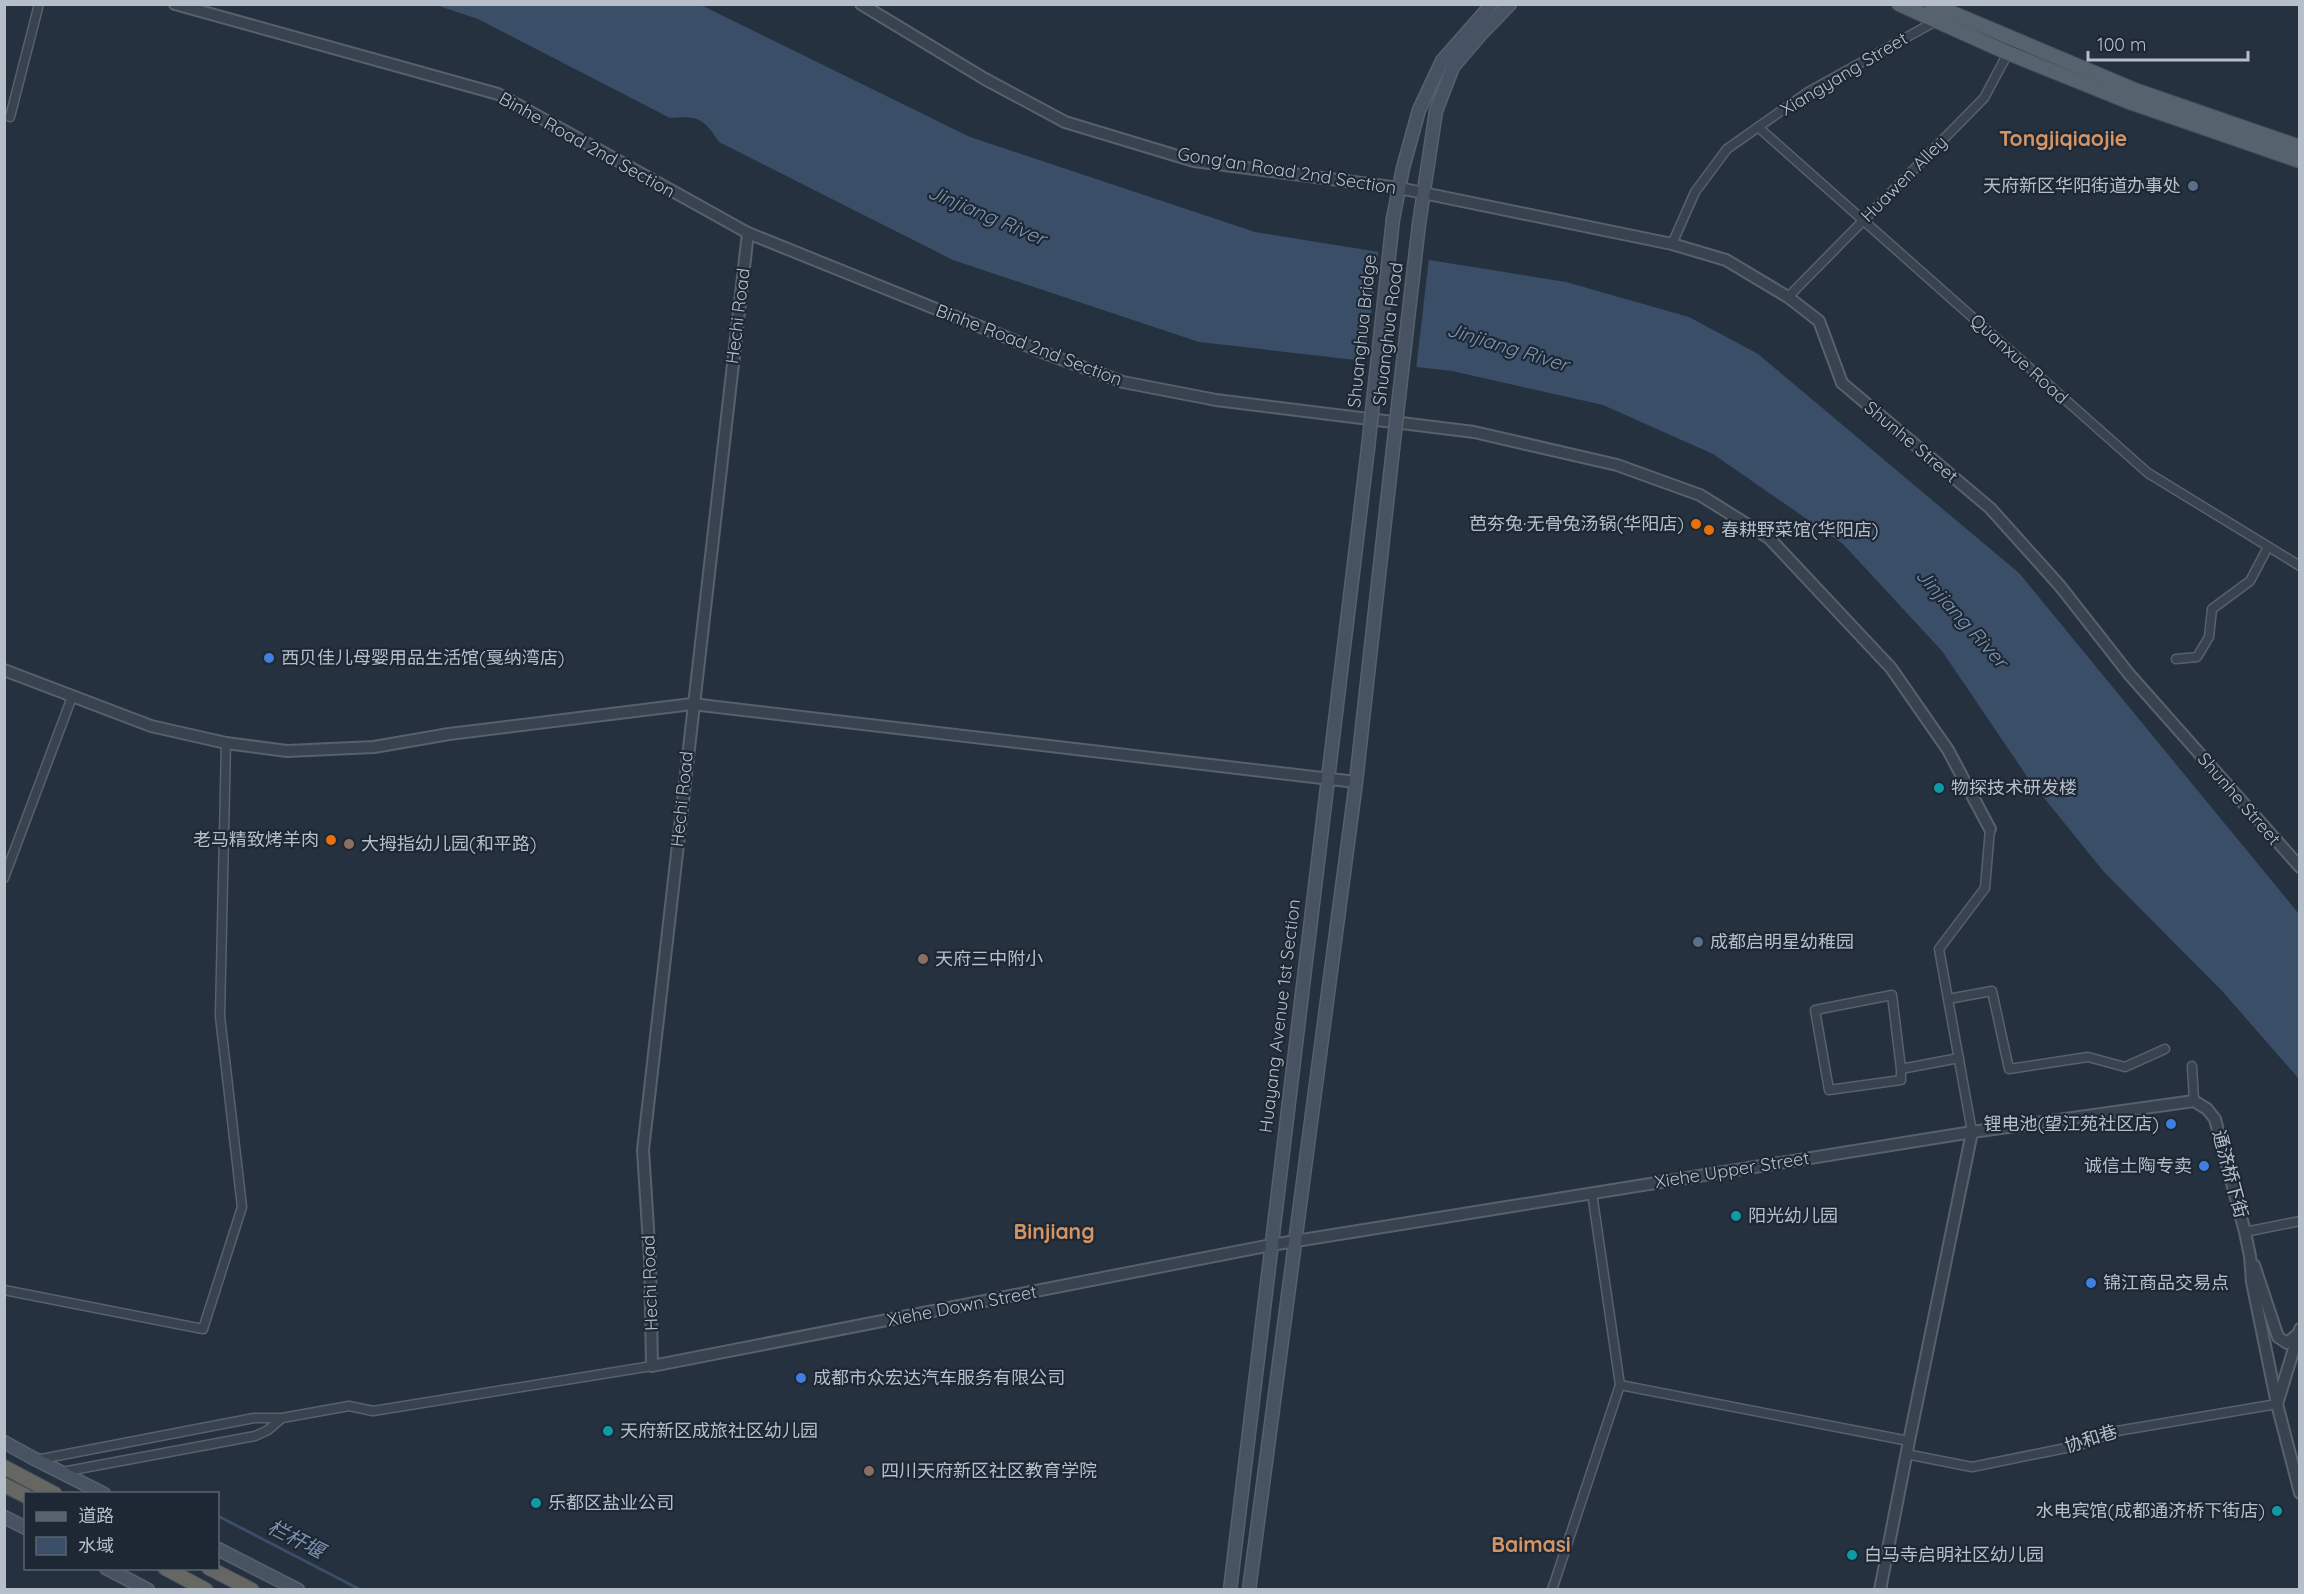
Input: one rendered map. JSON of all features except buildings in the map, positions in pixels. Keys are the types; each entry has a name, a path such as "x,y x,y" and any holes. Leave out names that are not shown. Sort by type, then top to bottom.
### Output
{"highway":[{"path":"4,1467 51,1492"},
{"path":"4,1485 24,1496"},
{"path":"167,1570 206,1590"},
{"path":"211,1570 252,1590"}],"main road":[{"name":"Shuanghua Bridge","path":"1368,448 1393,219 1419,110 1442,61 1491,4"},
{"name":"Shuanghua Road","path":"1356,782 1426,164 1436,111 1453,67 1510,4"},
{"path":"1899,4 2008,53 2132,103 2300,161"},
{"path":"1931,4 2135,90 2300,147"},
{"name":"Huayang Avenue 1st Section","path":"1230,1590 1368,448"},
{"path":"1249,1590 1356,782"},
{"path":"4,1442 100,1492"},
{"path":"4,1517 24,1527"},
{"path":"219,1550 298,1590"},
{"path":"108,1570 148,1590"}],"street":[{"path":"10,117 39,4"},
{"name":"Binhe Road 2nd Section","path":"175,4 202,8 498,94 748,233 1123,382 1216,400 1474,432 1617,465 1700,495 1769,538 1891,668 1948,750 1990,829"},
{"name":"Gong'an Road 2nd Section","path":"861,4 985,79 1065,122 1194,161 1424,193"},
{"name":"Xiangyang Street","path":"1672,244 1695,192 1727,149 1808,92 1936,21"},
{"name":"Huawen Alley","path":"1788,297 1984,98 2008,53"},
{"name":"Quanxue Road","path":"1758,127 2148,473 2300,566"},
{"name":"Shunhe Street","path":"1424,193 1672,244 1726,260 1788,297 1819,321 1842,383 1989,508 2060,586 2128,674 2300,867"},
{"name":"Hechi Road","path":"652,1366 650,1260 643,1150 692,704 748,233"},
{"path":"2176,659 2197,657 2209,637 2212,609 2250,581 2268,547"},
{"path":"4,670 151,726 226,743 287,751 374,747 449,734 692,704 1356,782"},
{"path":"4,878 72,697"},
{"path":"4,1290 203,1329 242,1207 220,1016 226,743"},
{"path":"1881,1590 1906,1454 1972,1132 1939,949 1985,888 1990,829"},
{"path":"1948,999 1992,991 2009,1069 2088,1058 2125,1067 2165,1049"},
{"path":"1892,995 1901,1069 1901,1080 1829,1090 1815,1010 1892,995"},
{"path":"1901,1069 1959,1058"},
{"path":"2192,1066 2194,1101"},
{"name":"Xiehe Upper Street","path":"1271,1245 1972,1132 2194,1101"},
{"name":"通济桥下街","path":"2194,1101 2207,1109 2215,1119 2245,1232 2252,1282 2277,1404 2300,1494"},
{"path":"1552,1590 1620,1385 1592,1193"},
{"path":"2245,1232 2300,1221"},
{"name":"Xiehe Down Street","path":"652,1366 1271,1245"},
{"name":"通济桥下街","path":"2250,1256 2278,1337 2287,1343 2299,1331"},
{"path":"2277,1404 2299,1331"},
{"path":"36,1460 254,1418 282,1419 349,1406 373,1411 652,1366"},
{"path":"1620,1385 1909,1441"},
{"name":"协和巷","path":"1906,1454 1972,1467 2076,1446 2117,1431 2277,1404"},
{"path":"61,1472 255,1436 282,1419"}],"water":[{"name":"Jinjiang River","path":"436,5 701,5 970,137 1255,232 1566,282 1689,317 1758,354 2019,573 2299,914 2299,1079 2223,992 2104,872 2028,778 1942,651 1843,544 1713,454 1603,405 1452,371 1199,342 953,260 719,142 700,120 688,117 670,118 478,19"}],"pier":[{"path":"1379,249 1429,257 1416,370 1365,364"}],"waterway":[{"name":"栏杆堰","path":"219,1517 361,1590"}],"place":[{"name":"天府新区华阳街道办事处","path":"2193,186"},
{"name":"芭夯兔·无骨兔汤锅(华阳店)","path":"1696,524"},
{"name":"春耕野菜馆(华阳店)","path":"1709,530"},
{"name":"西贝佳儿母婴用品生活馆(戛纳湾店)","path":"269,658"},
{"name":"物探技术研发楼","path":"1939,788"},
{"name":"老马精致烤羊肉","path":"331,840"},
{"name":"大拇指幼儿园(和平路)","path":"349,844"},
{"name":"成都启明星幼稚园","path":"1698,942"},
{"name":"天府三中附小","path":"923,959"},
{"name":"锂电池(望江苑社区店)","path":"2171,1124"},
{"name":"诚信土陶专卖","path":"2204,1166"},
{"name":"阳光幼儿园","path":"1736,1216"},
{"name":"锦江商品交易点","path":"2091,1283"},
{"name":"成都市众宏达汽车服务有限公司","path":"801,1378"},
{"name":"天府新区成旅社区幼儿园","path":"608,1431"},
{"name":"四川天府新区社区教育学院","path":"869,1471"},
{"name":"乐都区盐业公司","path":"536,1503"},
{"name":"水电宾馆(成都通济桥下街店)","path":"2277,1511"},
{"name":"白马寺启明社区幼儿园","path":"1852,1555"}],"district":[{"name":"Tongjiqiaojie","path":"2063,139"},
{"name":"Binjiang","path":"1054,1232"},
{"name":"Baimasi","path":"1531,1545"}]}
